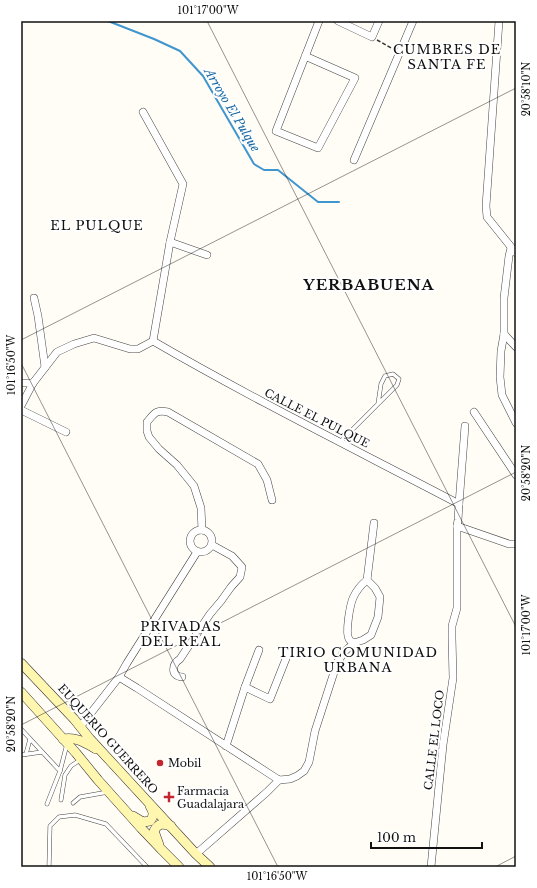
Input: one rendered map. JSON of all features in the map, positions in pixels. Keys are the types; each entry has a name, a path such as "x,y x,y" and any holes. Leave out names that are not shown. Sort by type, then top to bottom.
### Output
{"main road":[{"name":"EUQUERIO GUERRERO","path":"21,663 196,854 210,867"},
{"path":"21,692 127,812 179,867"},
{"path":"65,741 72,738 84,742 104,754"},
{"path":"127,812 141,821 146,822 150,820 153,816 153,812 147,800"},
{"path":"161,849 154,831 159,825 163,824 171,826"}],"street":[{"path":"305,56 355,78 318,148 276,131 305,56 319,21"},
{"path":"338,21 372,37 379,21"},
{"path":"354,160 413,21"},
{"path":"499,21 486,206 487,218 514,250 509,256 504,298 504,334 501,351 500,376 502,394 516,423"},
{"path":"21,406 33,382 57,352 74,344 94,338 130,349 138,349 153,341 170,242 183,184 143,112"},
{"path":"170,242 207,254"},
{"path":"34,298 45,367"},
{"path":"504,334 516,347"},
{"name":"CALLE EL PULQUE","path":"153,341 288,416 459,504"},
{"path":"21,383 33,382"},
{"path":"21,410 66,432"},
{"path":"202,530 201,508 194,486 177,465 159,449 149,437 147,422 156,412 168,412 258,464 267,480 272,500"},
{"path":"474,412 516,475"},
{"path":"465,426 458,523 509,544 516,544"},
{"path":"354,643 348,639 347,632 350,611 353,598 360,586 367,580 374,522"},
{"name":"CALLE EL LOCO","path":"431,867 443,745 453,678 452,626 457,608 458,523"},
{"path":"196,531 207,531 211,535 212,545 208,550 197,552 192,548 190,542 191,536 196,531"},
{"path":"182,677 178,677 174,673 174,664 180,659 210,614 240,577 242,567 232,556 212,545"},
{"path":"80,727 119,677 197,552"},
{"path":"119,677 279,780 290,779 304,771 309,762 316,731 337,663 344,652 354,643 371,635 378,617 380,597 375,588 367,580"},
{"path":"226,746 245,687 259,650"},
{"path":"245,687 270,699 289,651"},
{"path":"196,854 279,780"}],"lane":[{"path":"340,442 378,404 397,385 399,379 393,374 385,376 381,384 378,404"},
{"path":"21,729 60,771"},
{"path":"26,754 30,739"},
{"path":"47,804 60,771 65,741"},
{"path":"21,755 42,752"},
{"path":"61,800 65,775 71,766 81,760"},
{"path":"73,803 80,797 109,792"},
{"path":"49,867 50,826 59,817 75,815 106,824 147,867"}],"path":[{"path":"372,37 400,53"}],"waterway":[{"name":"Arroyo El Pulque","path":"108,21 180,51 203,76 254,164 264,170 278,170 318,202 339,202"}],"place":[{"name":"Mobil","path":"160,763"},
{"name":"Farmacia Guadalajara","path":"169,797"}],"district":[{"name":"CUMBRES DE SANTA FE","path":"447,56"},
{"name":"EL PULQUE","path":"97,225"},
{"name":"YERBABUENA","path":"369,285"},
{"name":"PRIVADAS DEL REAL","path":"181,634"},
{"name":"TIRIO COMUNIDAD URBANA","path":"358,660"}]}
